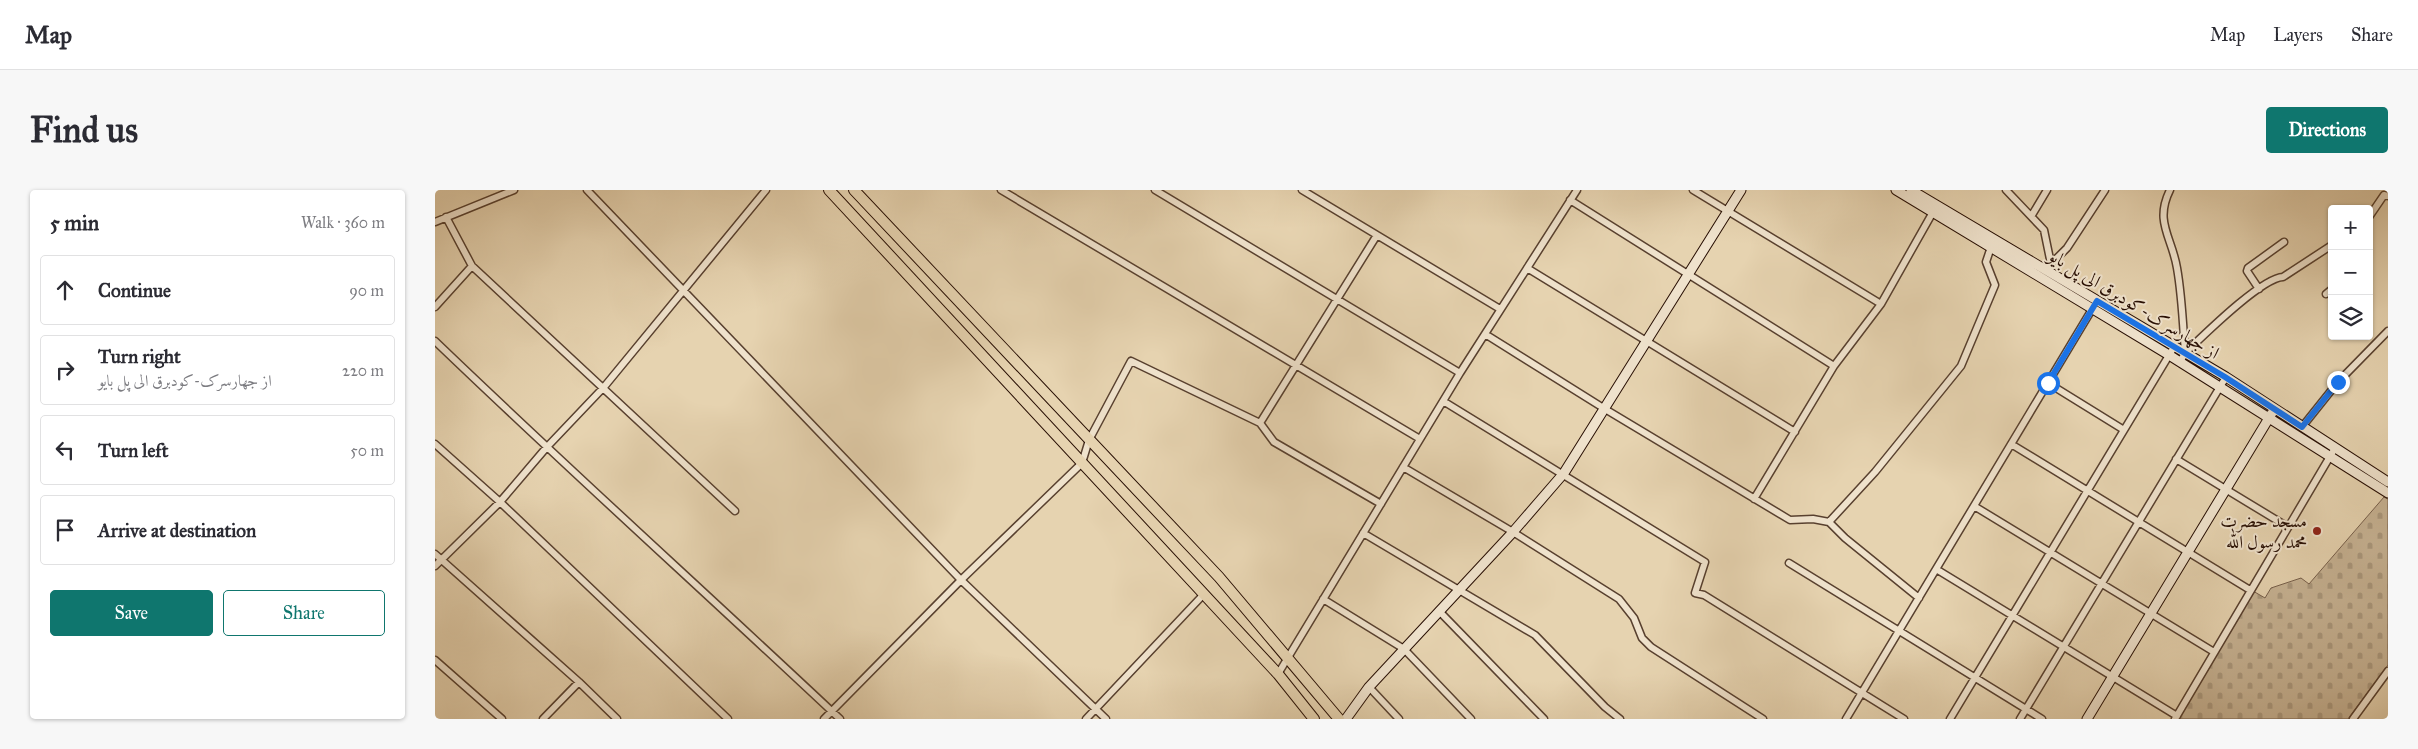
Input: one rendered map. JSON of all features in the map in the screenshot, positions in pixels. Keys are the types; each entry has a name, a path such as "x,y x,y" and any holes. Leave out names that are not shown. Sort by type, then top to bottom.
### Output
{"main road":[{"path":"829,190 1278,674 1314,719"},
{"path":"854,190 1219,577 1339,719"}],"street":[{"path":"435,222 514,190"},
{"path":"587,190 961,580 1106,719"},
{"path":"435,566 500,502 546,448 603,387 765,190"},
{"path":"1001,190 1420,438"},
{"path":"1155,190 1460,373"},
{"path":"1302,190 1500,309"},
{"path":"1278,674 1460,373 1577,190"},
{"path":"1693,190 1881,304"},
{"path":"1346,719 1369,687 1457,590 1513,532 1564,473 1741,190"},
{"name":"از جهارسرک-کودبرق الی پل بایو","path":"1896,190 1991,247 2185,353 2388,482"},
{"name":"از جهارسرک-کودبرق الی پل بایو","path":"1911,190 2048,267 2095,305 2169,355 2388,493"},
{"path":"2006,190 2032,215 2044,230 2048,267"},
{"path":"2032,215 2047,190"},
{"path":"2048,267 2067,248 2105,190"},
{"path":"2171,190 2163,205 2166,234 2177,266 2185,353"},
{"path":"2373,211 2384,194"},
{"path":"1570,200 1834,366"},
{"path":"1753,499 1834,366 1881,304 1933,212"},
{"path":"435,215 445,217 473,266 735,511"},
{"path":"1260,423 1298,365 1377,235"},
{"path":"2259,289 2247,271 2248,268 2284,242"},
{"path":"1829,522 1875,472 1967,356 1995,285 1986,262 1991,247"},
{"path":"2180,362 2185,353 2259,289 2329,250"},
{"path":"435,306 473,266"},
{"path":"1527,268 1795,432"},
{"path":"1846,719 2095,305"},
{"path":"2302,427 2338,382 2388,331"},
{"path":"1485,334 1605,409 1790,520 1813,519 1829,522 1845,538 1919,598"},
{"path":"435,341 546,448 686,574 840,719"},
{"path":"1950,719 2174,347"},
{"path":"824,719 961,580 1082,463 1089,440 1131,361 1260,423 1274,442 1381,504"},
{"path":"2020,719 2225,377"},
{"path":"2048,383 2124,430"},
{"path":"1443,401 1564,473 1705,562 1695,593 1705,595 1904,719"},
{"path":"2087,719 2187,551 2275,409"},
{"path":"435,444 500,502 728,719"},
{"path":"2011,444 2251,590"},
{"path":"1936,569 2175,717 2335,448"},
{"path":"2176,459 2288,527"},
{"path":"1403,467 1513,532 1619,599 1634,618 1642,638 1651,647 1763,719"},
{"path":"1974,506 2214,652"},
{"path":"1363,533 1535,635 1605,707 1620,719"},
{"path":"435,554 579,682 617,719"},
{"path":"1789,563 1899,633 2042,719"},
{"path":"1086,719 1203,594"},
{"path":"1323,599 1404,649 1471,719"},
{"path":"1439,610 1544,719"},
{"path":"435,660 502,719"},
{"path":"2353,719 2388,671"},
{"path":"543,719 579,682"},
{"path":"1369,687 1399,719"}],"green space":[{"path":"2384,497 2388,499 2388,665 2348,719 2177,719 2253,591 2265,598 2271,588 2301,578 2309,584"}],"place":[{"name":"مسجد حضرت محمد رسول الله","path":"2317,531"}],"route":[{"path":"2048,383 2097,301 2225,377 2302,427 2338,382"}]}
